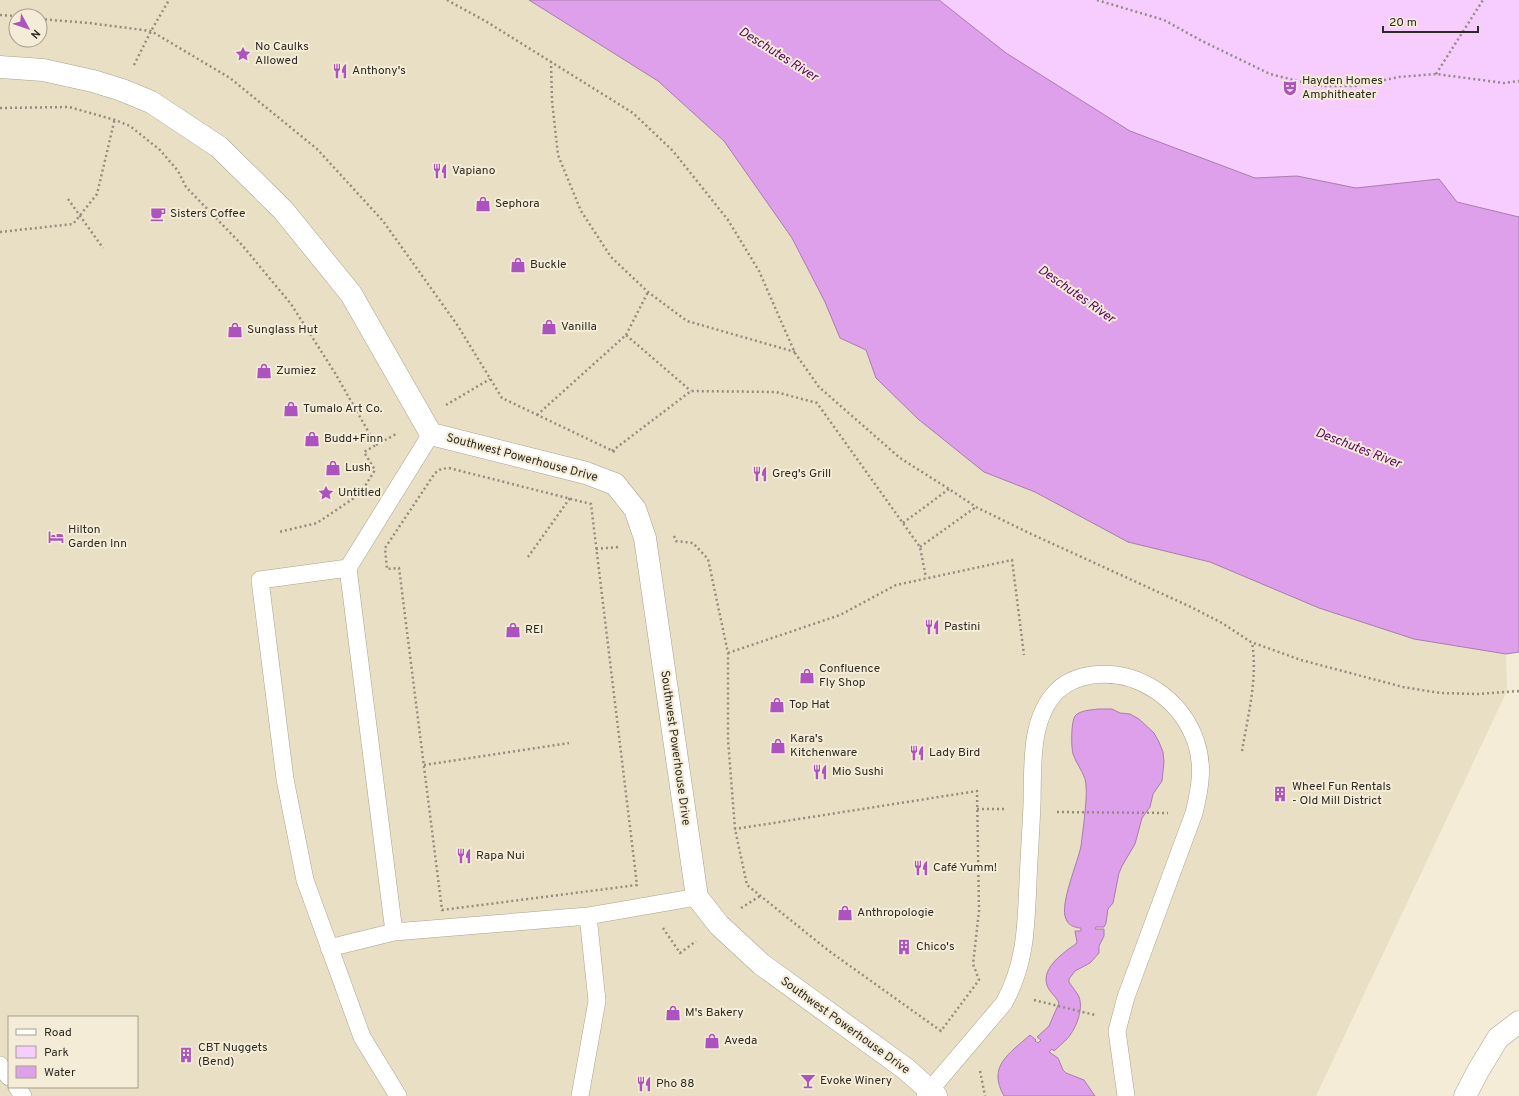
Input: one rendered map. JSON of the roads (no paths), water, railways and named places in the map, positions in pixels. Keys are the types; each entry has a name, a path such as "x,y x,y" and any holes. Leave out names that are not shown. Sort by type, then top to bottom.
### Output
{"street":[{"name":"Southwest Powerhouse Drive","path":"0,67 43,70 93,81 122,90 151,102 219,147 283,210 351,294 431,434 586,473 616,484 635,509 645,538 697,897 719,925 761,964 906,1069 931,1094"},
{"path":"1465,1096 1478,1070 1498,1038 1519,1022"}],"lane":[{"path":"394,932 348,568 431,434"},
{"path":"348,568 260,580 286,779 305,880 362,1037 398,1096"},
{"path":"931,1094 1004,1003 1012,988 1020,965 1026,909 1034,754 1038,728 1044,709 1056,692 1068,683 1090,675 1107,674 1124,676 1140,681 1155,689 1166,698 1181,714 1191,731 1199,751 1202,769 1200,790 1194,813 1126,997 1117,1031 1126,1096"},
{"path":"329,948 394,932 588,916 697,897"},
{"path":"580,1096 597,1001 588,916"},
{"path":"0,1065 8,1076"}],"water":[{"name":"Deschutes River","path":"529,0 939,0 1006,53 1130,131 1255,178 1297,176 1356,188 1439,179 1457,202 1519,217 1519,652 1506,654 1414,639 1319,608 1210,562 1128,542 1035,492 984,472 918,419 876,378 866,350 840,338 825,302 792,238 724,141 658,81"},
{"path":"1098,709 1112,709 1120,713 1130,714 1139,719 1154,733 1163,752 1164,762 1162,781 1153,794 1150,807 1142,818 1135,844 1119,873 1113,903 1108,909 1106,923 1104,927 1096,927 1095,929 1104,929 1104,936 1099,946 1099,953 1090,963 1075,971 1069,979 1069,982 1079,997 1080,1008 1078,1020 1073,1031 1066,1040 1054,1051 1052,1049 1049,1052 1058,1058 1063,1070 1066,1073 1084,1080 1095,1096 1004,1096 999,1086 999,1069 1008,1055 1030,1035 1038,1043 1041,1040 1037,1037 1049,1026 1059,1003 1047,985 1047,973 1050,967 1060,956 1076,944 1075,931 1081,931 1081,928 1074,927 1068,923 1065,912 1067,894 1081,846 1086,794 1085,779 1072,751 1072,729 1075,716 1077,714"}],"place":[{"name":"No Caulks Allowed","path":"243,54"},
{"name":"Anthony's","path":"340,71"},
{"name":"Hayden Homes Amphitheater","path":"1290,88"},
{"name":"Vapiano","path":"440,171"},
{"name":"Sephora","path":"483,204"},
{"name":"Sisters Coffee","path":"158,214"},
{"name":"Buckle","path":"518,265"},
{"name":"Vanilla","path":"549,327"},
{"name":"Sunglass Hut","path":"235,330"},
{"name":"Zumiez","path":"264,371"},
{"name":"Tumalo Art Co.","path":"291,409"},
{"name":"Budd+Finn","path":"312,439"},
{"name":"Lush","path":"333,468"},
{"name":"Greg's Grill","path":"760,474"},
{"name":"Untitled","path":"326,493"},
{"name":"Hilton Garden Inn","path":"56,537"},
{"name":"Pastini","path":"932,627"},
{"name":"REI","path":"513,630"},
{"name":"Confluence Fly Shop","path":"807,676"},
{"name":"Top Hat","path":"777,705"},
{"name":"Kara's Kitchenware","path":"778,746"},
{"name":"Lady Bird","path":"917,753"},
{"name":"Mio Sushi","path":"820,772"},
{"name":"Wheel Fun Rentals - Old Mill District","path":"1280,794"},
{"name":"Rapa Nui","path":"464,856"},
{"name":"Café Yumm!","path":"921,868"},
{"name":"Anthropologie","path":"845,913"},
{"name":"Chico's","path":"904,947"},
{"name":"M's Bakery","path":"673,1013"},
{"name":"Aveda","path":"712,1041"},
{"name":"CBT Nuggets (Bend)","path":"186,1055"},
{"name":"Evoke Winery","path":"808,1081"},
{"name":"Pho 88","path":"644,1084"}]}
